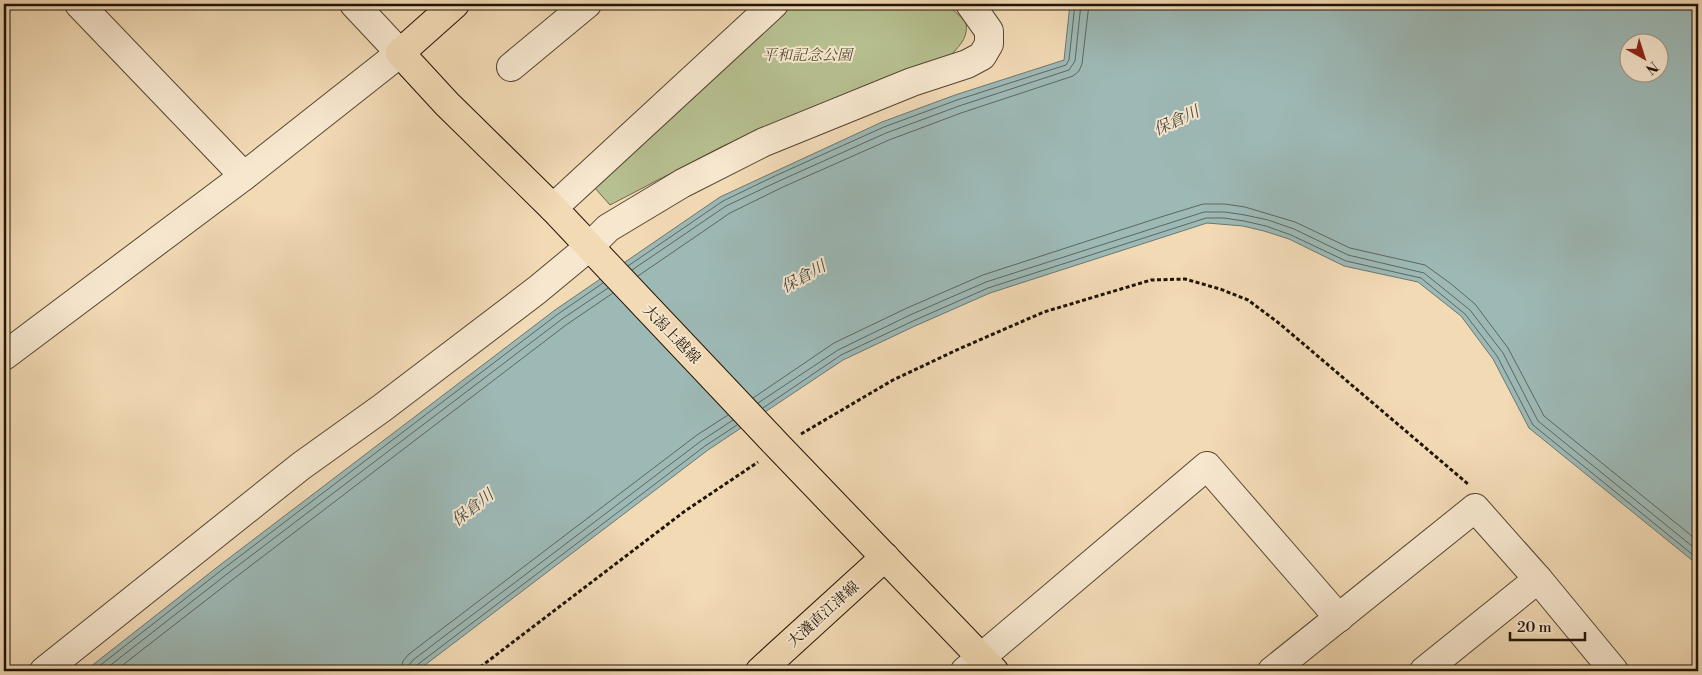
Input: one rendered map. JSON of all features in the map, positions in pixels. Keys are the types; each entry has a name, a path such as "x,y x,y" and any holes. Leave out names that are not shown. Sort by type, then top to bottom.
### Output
{"main road":[{"path":"400,53 455,4"},
{"name":"大潟上越線","path":"400,53 447,104 553,208 885,558 980,667"},
{"name":"大瀁直江津線","path":"760,671 885,558"}],"street":[{"path":"79,4 244,176"},
{"path":"4,356 244,176 400,53 354,4"},
{"path":"511,67 587,4"},
{"path":"553,208 774,4"},
{"path":"44,671 301,466 382,408 537,290 596,254 608,228 683,183 764,142 912,82 967,64 982,56 989,44 989,31 970,4"},
{"path":"980,667 1207,466 1338,618"},
{"path":"1272,671 1476,508 1614,671"},
{"path":"1424,671 1538,579"}],"path":[{"path":"476,671 685,511 771,438 961,348 1044,312 1151,280 1185,279 1220,289 1248,300 1280,324 1474,490 1476,508"}],"green space":[{"name":"平和記念公園","path":"787,4 947,4 966,22 966,32 961,43 952,54 842,96 723,146 610,205 594,187"}],"water":[{"name":"保倉川","path":"1070,4 1698,4 1698,565 1529,428 1493,359 1461,316 1418,282 1344,266 1289,239 1264,231 1243,226 1207,223 990,293 843,360 708,450 417,671 85,671 220,565 555,310 720,197 882,122 955,95 1064,60"}]}
